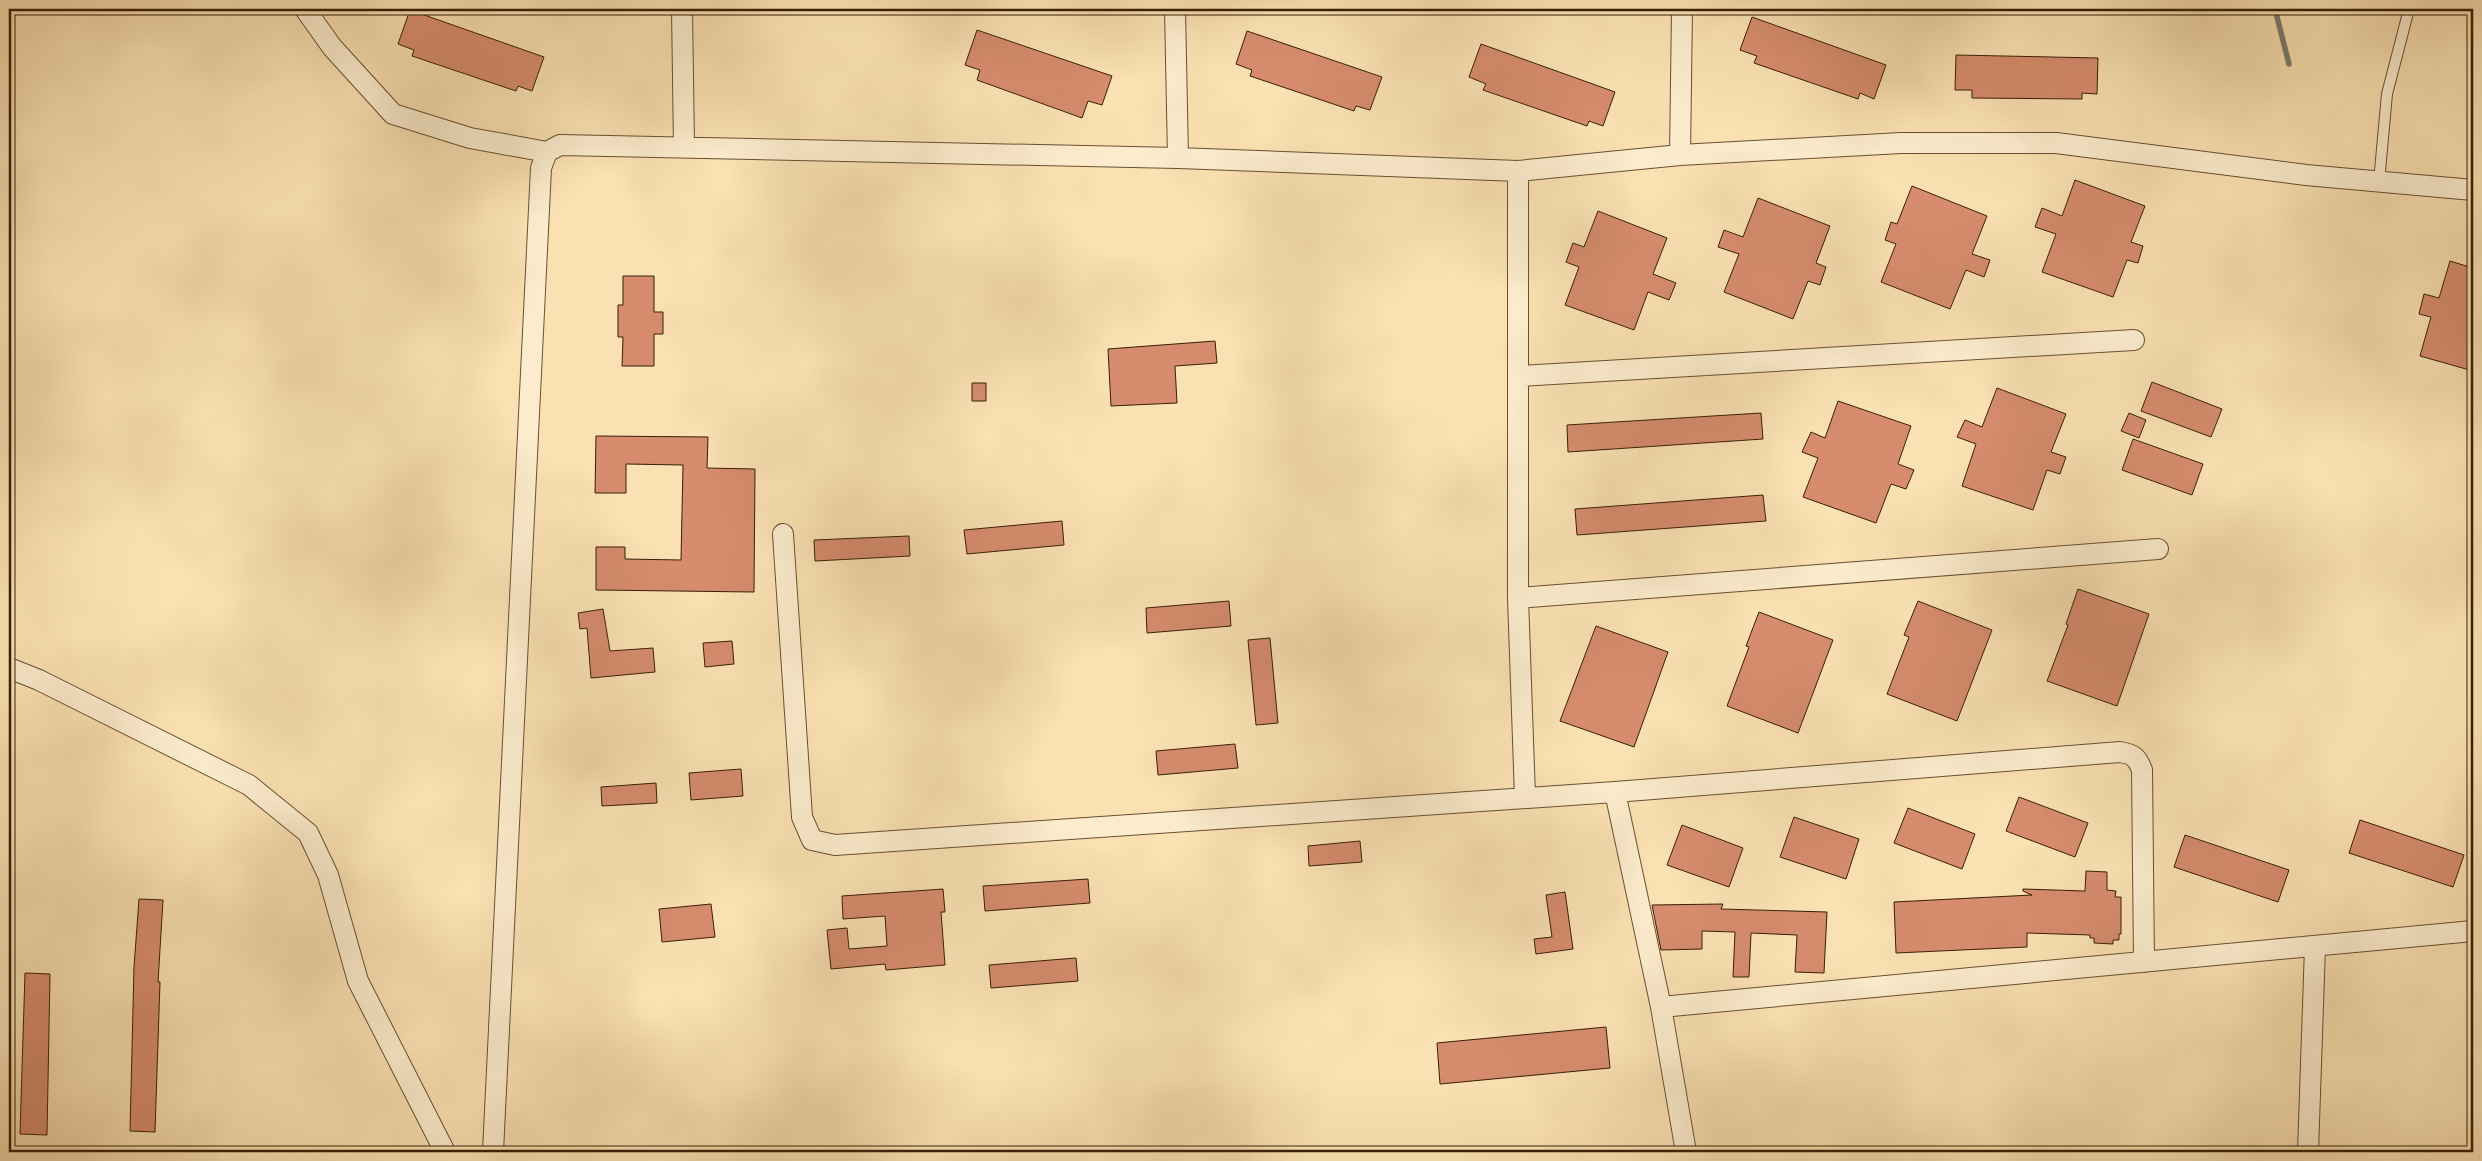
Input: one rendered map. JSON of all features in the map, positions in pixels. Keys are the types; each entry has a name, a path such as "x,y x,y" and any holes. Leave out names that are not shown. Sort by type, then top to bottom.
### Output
{"street":[{"path":"305,9 332,47 393,114 470,138 547,152 560,145 684,147 1178,158 1518,170 1680,155 1901,143 2056,143 2306,176 2473,190"},
{"path":"682,9 684,147"},
{"path":"1176,9 1178,158"},
{"path":"1680,155 1682,9"},
{"path":"493,1152 541,168 547,152"},
{"path":"1518,170 1518,598 1525,797"},
{"path":"1519,376 2134,340"},
{"path":"783,534 802,817 812,840 835,845 1615,792 2120,752 2131,754 2138,759 2142,770 2144,962"},
{"path":"1518,598 2158,549"},
{"path":"9,668 39,680 249,785 308,834 328,875 358,981 446,1152"},
{"path":"1615,792 1661,1007 1686,1152"},
{"path":"1661,1007 2473,931"},
{"path":"2308,1152 2315,946"}],"lane":[{"path":"2379,182 2387,94 2409,9"}],"building":[{"path":"410,10 544,57 532,91 518,86 516,91 412,56 414,50 398,44"},
{"path":"1752,17 1886,65 1874,99 1860,93 1858,99 1754,63 1757,56 1740,50"},
{"path":"977,30 1112,76 1102,105 1088,101 1082,118 977,80 980,70 965,65"},
{"path":"1247,31 1382,77 1370,110 1356,106 1354,111 1250,76 1252,70 1236,64"},
{"path":"1481,44 1615,92 1603,126 1589,121 1587,126 1483,90 1486,84 1469,77"},
{"path":"1956,55 2098,58 2097,94 2082,93 2082,99 1972,98 1972,90 1955,90"},
{"path":"2075,180 2145,206 2131,242 2143,246 2138,263 2127,260 2113,297 2042,272 2056,234 2035,227 2042,208 2062,216"},
{"path":"1912,186 1987,216 1972,254 1990,260 1984,277 1966,270 1950,309 1881,282 1896,244 1885,240 1891,222 1897,224"},
{"path":"1758,198 1830,226 1816,263 1826,267 1820,285 1808,281 1793,319 1724,292 1739,254 1718,247 1724,230 1743,237"},
{"path":"1598,211 1667,238 1653,274 1676,283 1669,300 1648,292 1634,330 1565,305 1579,267 1566,262 1573,243 1584,247"},
{"path":"2450,261 2473,268 2473,371 2420,356 2431,317 2419,314 2424,294 2439,298"},
{"path":"623,276 654,276 654,312 663,312 663,334 654,334 654,366 622,366 623,337 618,337 618,305 623,305"},
{"path":"1215,341 1217,363 1175,366 1177,403 1111,406 1108,349"},
{"path":"2152,382 2222,409 2211,437 2141,411"},
{"path":"972,383 986,383 986,401 972,401"},
{"path":"1997,388 2066,414 2051,452 2066,457 2060,474 2047,470 2033,510 1962,486 1976,444 1957,437 1965,420 1982,427"},
{"path":"1838,401 1911,426 1898,464 1914,470 1906,489 1891,484 1876,523 1803,497 1818,458 1802,452 1811,432 1825,438"},
{"path":"1761,413 1763,439 1568,452 1567,425"},
{"path":"2129,413 2146,420 2139,438 2121,431"},
{"path":"596,436 708,437 707,468 755,469 754,592 596,590 596,547 625,547 625,559 681,560 683,465 626,464 626,493 595,493"},
{"path":"2133,439 2203,464 2192,495 2122,470"},
{"path":"1763,495 1766,521 1577,535 1575,509"},
{"path":"1062,521 1064,545 967,554 964,530"},
{"path":"909,536 910,556 815,561 814,540"},
{"path":"2078,589 2149,614 2117,706 2047,681 2068,625 2066,624"},
{"path":"1229,601 1231,626 1147,633 1146,608"},
{"path":"1918,601 1992,630 1957,721 1887,694 1909,637 1904,635"},
{"path":"603,609 610,651 653,648 655,672 591,678 587,628 580,629 578,613"},
{"path":"1759,612 1833,640 1798,733 1727,706 1749,647 1746,646"},
{"path":"1596,626 1668,652 1634,747 1560,721"},
{"path":"1270,638 1278,723 1256,725 1248,640"},
{"path":"732,641 734,664 705,667 703,643"},
{"path":"1235,744 1238,768 1158,775 1156,751"},
{"path":"741,769 743,796 691,800 689,773"},
{"path":"656,783 657,803 602,806 601,787"},
{"path":"2019,797 2088,823 2075,857 2006,831"},
{"path":"1908,808 1975,834 1962,869 1894,843"},
{"path":"1794,817 1859,839 1846,879 1780,857"},
{"path":"2360,820 2464,855 2453,887 2349,853"},
{"path":"1682,825 1743,848 1729,887 1667,865"},
{"path":"2185,835 2289,870 2278,902 2174,867"},
{"path":"1360,841 1362,862 1309,866 1308,846"},
{"path":"2086,871 2107,872 2107,890 2116,891 2115,897 2121,897 2121,934 2119,934 2119,940 2113,940 2113,944 2094,943 2094,938 2090,938 2090,935 2027,933 2027,947 1896,953 1894,902 2032,895 2023,891 2023,889 2085,891"},
{"path":"1088,879 1090,903 985,911 983,886"},
{"path":"943,889 945,912 941,912 945,965 886,970 885,964 831,969 827,930 847,928 849,949 887,946 885,916 843,919 842,896"},
{"path":"1565,892 1573,949 1536,954 1534,939 1552,937 1546,895"},
{"path":"139,899 163,900 158,982 160,982 155,1132 130,1131 134,967"},
{"path":"711,904 715,937 662,942 659,909"},
{"path":"1723,904 1721,909 1827,912 1824,973 1795,972 1797,935 1751,933 1749,977 1733,977 1735,932 1702,931 1702,949 1661,950 1652,905"},
{"path":"1076,958 1078,981 991,988 989,965"},
{"path":"25,973 50,974 47,1135 20,1134"},
{"path":"1606,1027 1610,1068 1440,1084 1437,1043"}],"waterway":[{"path":"2275,9 2289,64"}]}
